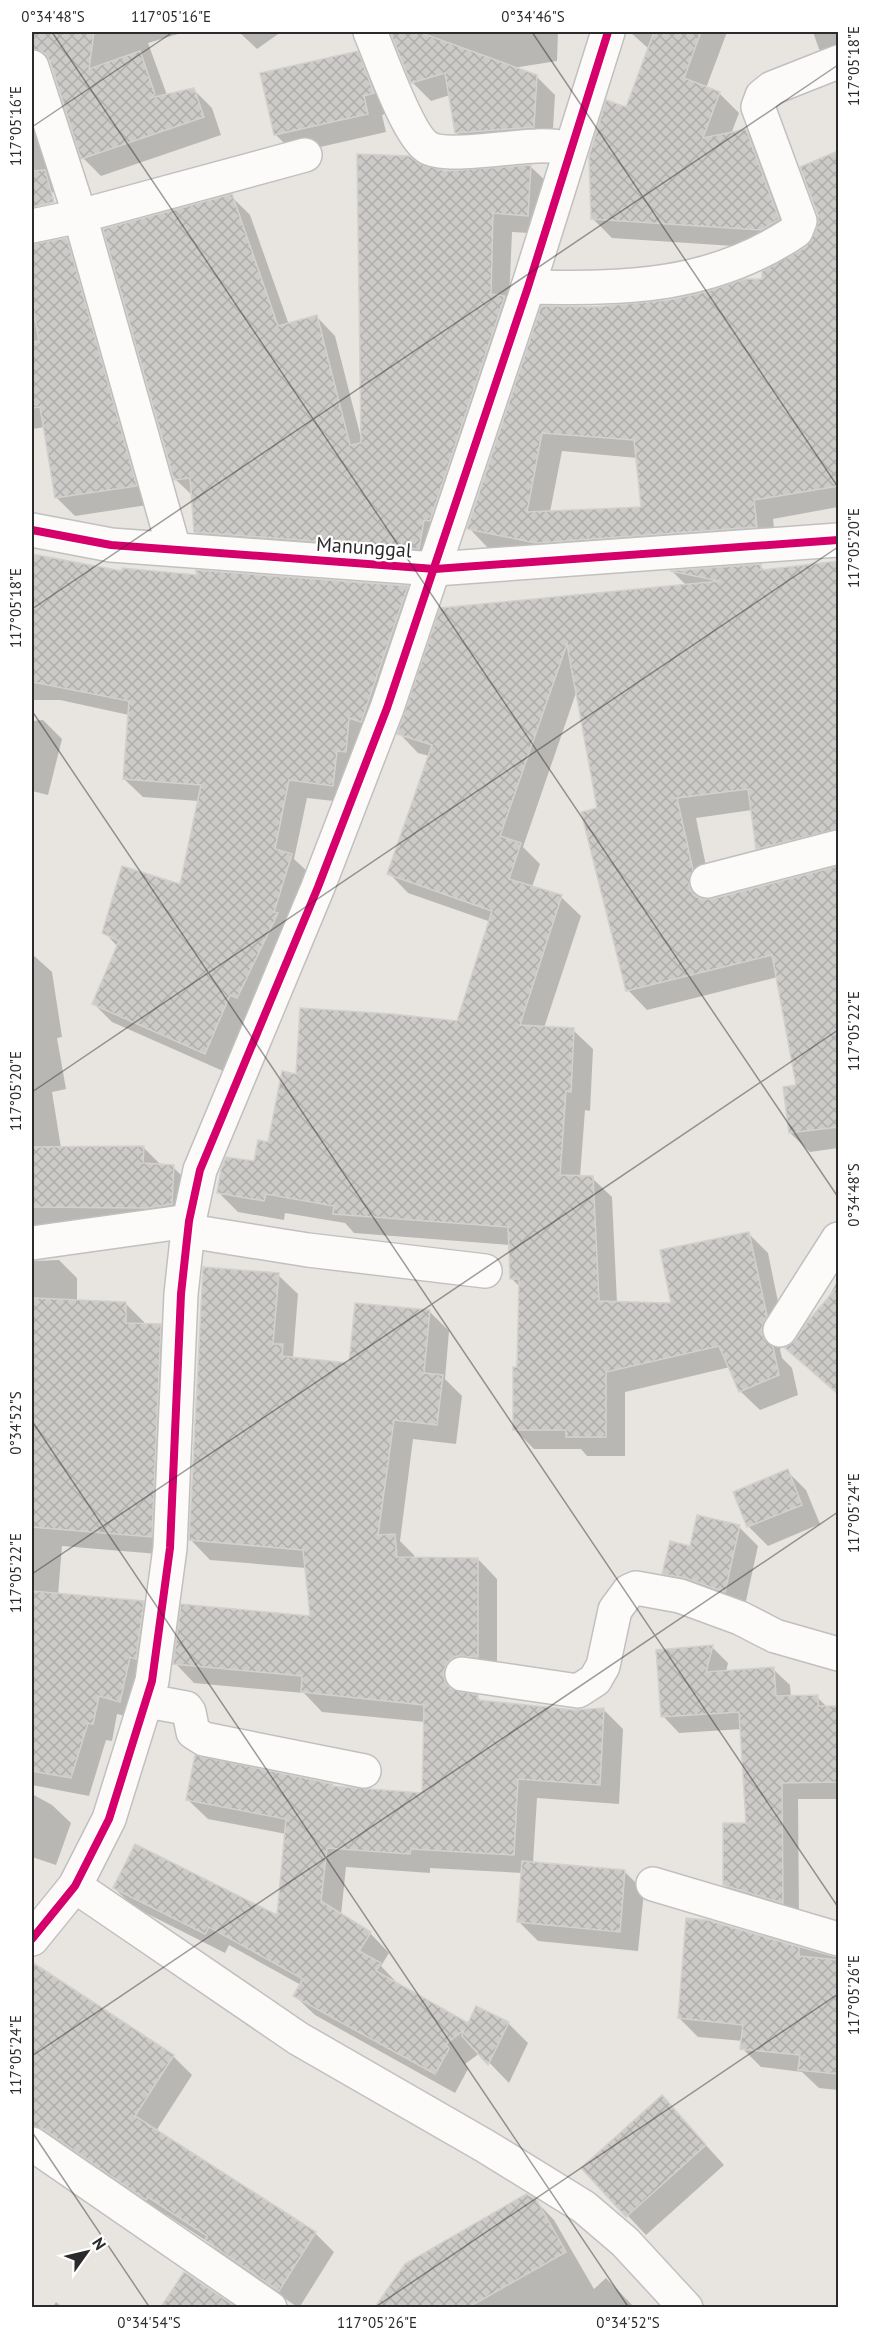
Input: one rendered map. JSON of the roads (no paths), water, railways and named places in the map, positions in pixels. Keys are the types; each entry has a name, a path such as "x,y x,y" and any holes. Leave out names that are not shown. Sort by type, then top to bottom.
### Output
{"street":[{"path":"370,32 418,140 429,149 454,151 538,146 570,148"},
{"path":"32,1939 75,1886 109,1819 152,1681 170,1548 181,1294 189,1226 200,1170 322,877 387,708 528,287 608,32"},
{"path":"528,287 602,288 654,285 703,274 732,264 796,231 800,227 800,221 758,107 762,96 772,88 838,62"},
{"path":"32,67 80,216 174,549"},
{"path":"32,226 80,216 305,155"},
{"name":"Manunggal","path":"32,530 111,545 435,569 838,540"},
{"path":"707,881 838,847"},
{"path":"32,1243 189,1226 308,1250 485,1271"},
{"path":"780,1329 838,1239"},
{"path":"462,1674 578,1691 595,1680 603,1666 615,1610 629,1591 636,1588 680,1596 740,1618 775,1636 838,1654"},
{"path":"147,1701 186,1708 193,1732 204,1739 364,1771"},
{"path":"652,1884 838,1939"},
{"path":"75,1886 299,2039 485,2146 584,2207 625,2242 686,2307"},
{"path":"32,2144 270,2307"}]}
